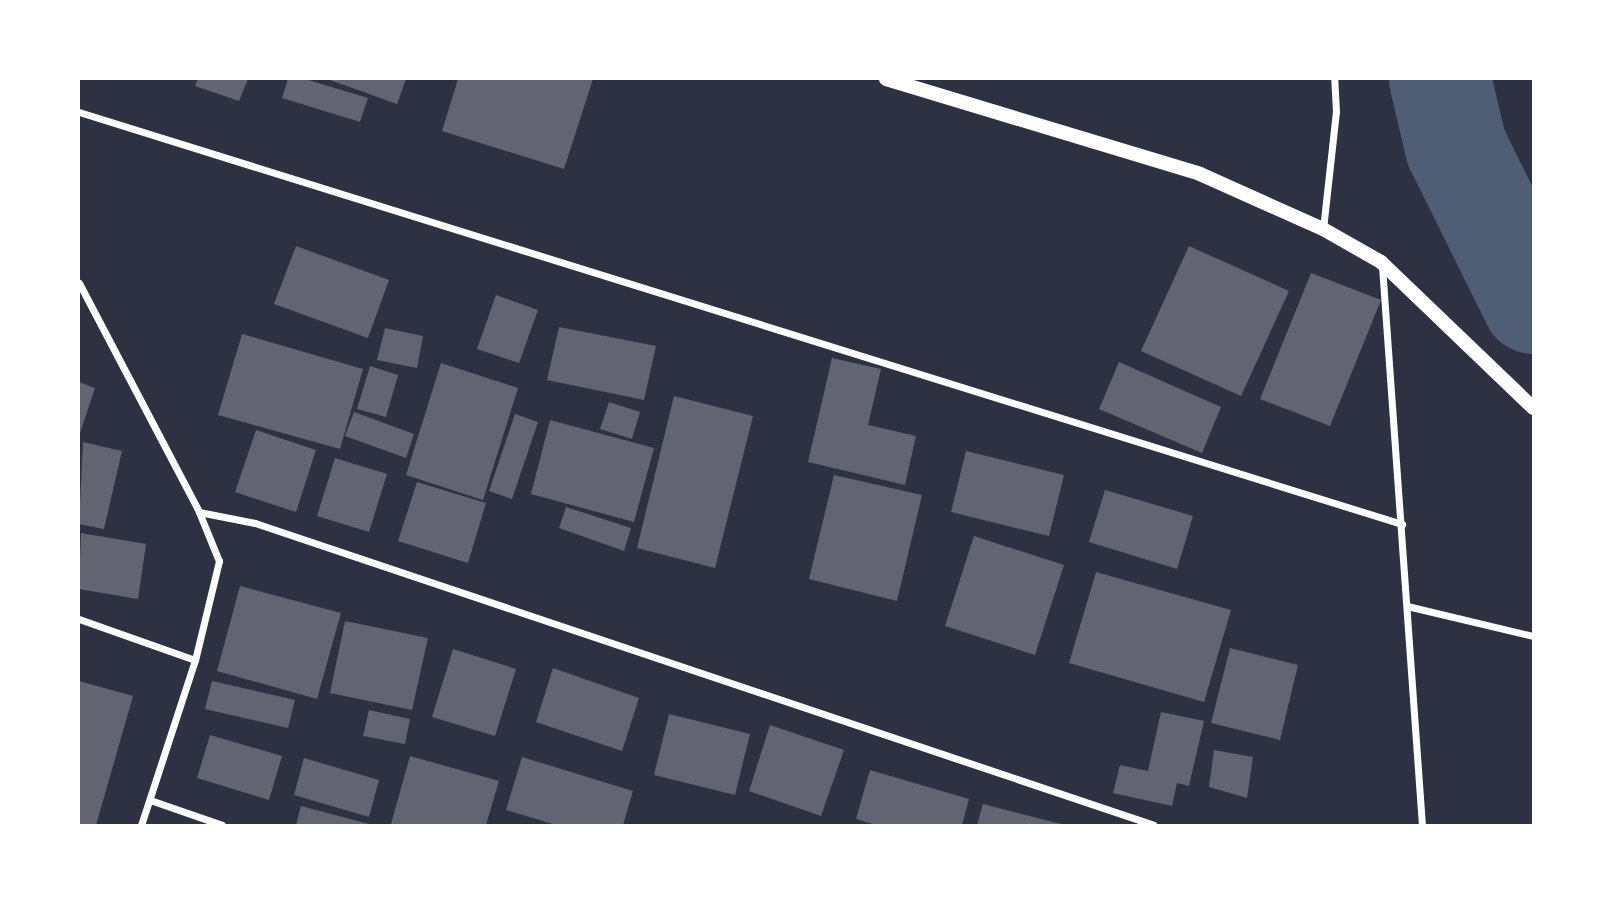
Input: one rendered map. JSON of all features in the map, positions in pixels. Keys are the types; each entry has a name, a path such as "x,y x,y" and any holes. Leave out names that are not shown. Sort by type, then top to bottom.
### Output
{"main road":[{"path":"886,79 1200,174 1323,229 1381,261 1533,408"}],"street":[{"path":"1323,229 1336,112 1334,79"},
{"path":"79,111 1402,524"},
{"path":"1381,261 1422,825"},
{"path":"79,283 199,512 219,561 195,660 141,825"},
{"path":"199,512 255,523 1154,825"},
{"path":"1406,606 1533,636"},
{"path":"79,619 195,660"},
{"path":"150,800 222,825"}],"building":[{"path":"198,79 248,79 239,101 195,86"},
{"path":"288,79 305,79 368,98 360,122 282,98"},
{"path":"327,79 406,79 397,104"},
{"path":"458,79 593,79 564,169 442,131"},
{"path":"296,246 389,280 368,338 274,304"},
{"path":"1189,246 1289,291 1241,396 1141,351"},
{"path":"1311,273 1381,300 1330,426 1260,399"},
{"path":"496,295 538,310 519,363 477,349"},
{"path":"559,327 656,346 644,400 547,380"},
{"path":"385,328 423,336 417,368 377,360"},
{"path":"242,334 363,369 340,449 218,415"},
{"path":"832,358 881,369 868,425 916,436 905,485 808,462"},
{"path":"1119,362 1221,407 1202,453 1099,409"},
{"path":"441,363 518,388 483,500 406,475"},
{"path":"370,366 398,375 386,417 357,409"},
{"path":"79,382 95,388 79,436"},
{"path":"674,396 753,416 715,568 637,548"},
{"path":"609,402 640,412 632,439 600,429"},
{"path":"354,412 414,434 406,458 345,436"},
{"path":"515,414 538,422 512,499 489,491"},
{"path":"550,420 654,448 634,522 531,494"},
{"path":"256,430 316,450 296,512 235,492"},
{"path":"83,442 122,451 104,529 79,524"},
{"path":"966,451 1064,475 1049,536 951,512"},
{"path":"335,458 387,474 369,532 317,516"},
{"path":"834,475 922,495 897,601 809,579"},
{"path":"417,482 486,503 468,563 398,541"},
{"path":"1105,490 1193,516 1177,569 1089,542"},
{"path":"566,507 631,528 624,551 559,528"},
{"path":"81,533 146,544 138,599 79,589"},
{"path":"974,536 1064,565 1035,655 945,626"},
{"path":"1096,572 1231,610 1204,702 1069,663"},
{"path":"240,586 341,613 317,699 217,671"},
{"path":"345,621 428,638 412,710 330,693"},
{"path":"1230,648 1298,665 1280,740 1211,723"},
{"path":"453,649 516,669 495,736 432,717"},
{"path":"553,668 639,698 622,751 536,722"},
{"path":"79,681 133,696 96,825 79,825"},
{"path":"212,681 295,700 288,728 205,709"},
{"path":"369,710 410,719 405,744 363,736"},
{"path":"1161,712 1204,721 1189,786 1177,783 1172,806 1113,793 1120,765 1148,771"},
{"path":"669,714 750,734 735,795 654,775"},
{"path":"770,725 844,750 821,816 749,791"},
{"path":"210,735 282,756 269,800 197,778"},
{"path":"1214,750 1253,757 1247,798 1209,787"},
{"path":"410,756 499,781 486,825 391,824"},
{"path":"522,757 633,791 623,825 556,825 506,810"},
{"path":"304,758 379,780 369,817 294,795"},
{"path":"870,770 969,799 962,825 876,825 856,819"},
{"path":"983,804 1061,824 1061,825 977,825"},
{"path":"301,806 369,824 369,825 296,825"}],"waterway":[{"path":"1440,79 1456,147 1533,303"}]}
